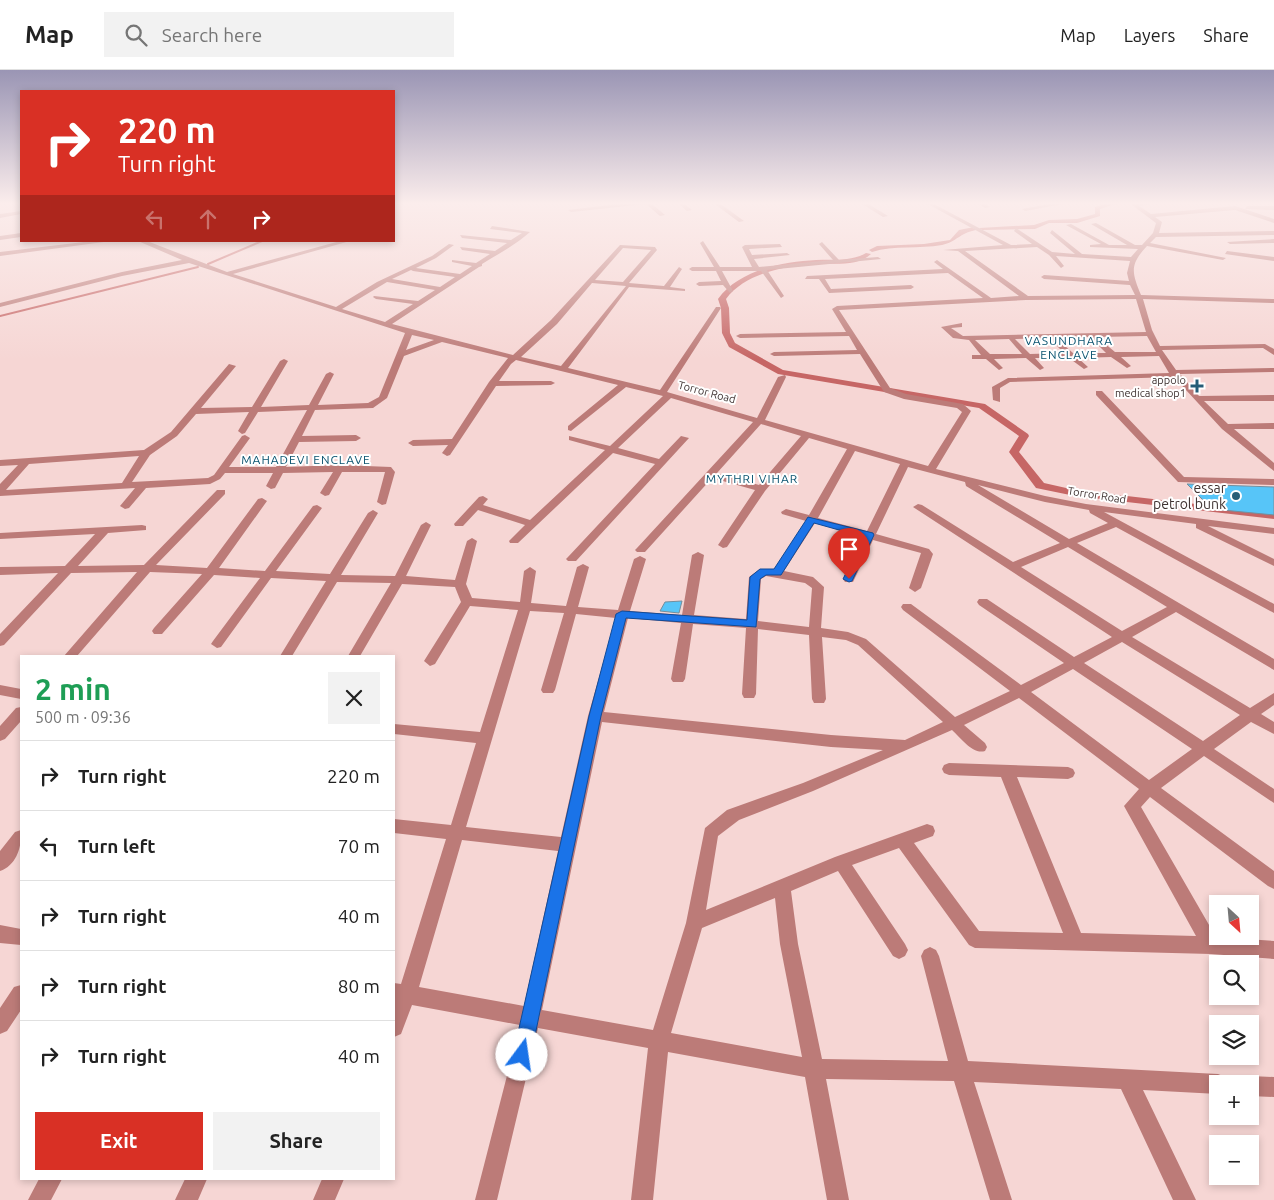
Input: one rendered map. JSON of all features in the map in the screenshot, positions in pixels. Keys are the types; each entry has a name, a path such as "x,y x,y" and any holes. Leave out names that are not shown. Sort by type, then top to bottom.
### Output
{"street":[{"name":"Torror Road","path":"174,255 226,274 409,332 665,394 760,420 905,464 1086,507 1274,531"},
{"path":"226,274 297,255"},
{"path":"336,310 379,282 437,255"},
{"path":"386,325 495,255"},
{"path":"447,453 508,362 554,322 614,255"},
{"path":"564,368 650,255"},
{"path":"709,255 730,291"},
{"path":"750,257 787,255 797,264"},
{"path":"831,255 837,261"},
{"path":"873,255 918,292"},
{"path":"967,255 1026,298"},
{"path":"1052,255 1061,266"},
{"path":"1062,255 1132,259"},
{"path":"1135,255 1132,259 1130,271 1132,283 1139,297 1149,334 1158,351 1174,373 1225,427 1274,467"},
{"path":"1172,255 1177,256"},
{"path":"1204,255 1224,258 1274,259"},
{"path":"750,257 781,296"},
{"path":"692,270 716,268 760,269 797,264 878,259"},
{"path":"0,305 122,274 189,261"},
{"path":"454,261 480,265"},
{"path":"937,262 990,300"},
{"path":"413,269 463,276"},
{"path":"666,288 679,270"},
{"path":"807,278 949,271"},
{"path":"821,277 840,307"},
{"path":"1044,277 1132,283"},
{"path":"390,282 442,289"},
{"path":"590,282 683,290"},
{"path":"699,284 725,283"},
{"path":"829,290 911,287"},
{"path":"876,288 882,294"},
{"path":"376,296 420,303"},
{"path":"930,470 968,411 960,406 904,396 887,390 835,309 890,303 931,304 1026,298 1139,297 1274,301"},
{"path":"925,298 931,304"},
{"path":"514,541 665,394 718,308"},
{"path":"959,325 945,327 956,336 963,338 1149,334"},
{"path":"800,326 809,343"},
{"path":"756,327 760,340"},
{"path":"194,411 312,409 363,407 376,404 383,398 409,332"},
{"path":"740,336 760,340 805,335 851,334"},
{"path":"1115,337 1137,354"},
{"path":"1052,338 1084,367"},
{"path":"1093,338 1127,366"},
{"path":"400,354 442,340"},
{"path":"1012,340 1040,368"},
{"path":"972,341 999,368"},
{"path":"1265,346 1274,353"},
{"path":"975,357 1113,355 1274,346"},
{"path":"774,354 862,352"},
{"path":"0,492 210,481 222,470 284,361"},
{"path":"125,486 146,453 174,434 232,366"},
{"path":"997,400 996,387 1008,380 1274,370"},
{"path":"271,486 330,374"},
{"path":"486,1200 531,1019 595,716 622,614 641,554 709,474 760,420 782,377"},
{"path":"492,384 551,383"},
{"path":"625,384 572,433 610,449 661,463"},
{"path":"1098,393 1181,480 1274,482"},
{"path":"1199,399 1274,398"},
{"path":"1225,427 1274,426"},
{"path":"723,545 761,490 807,435"},
{"path":"296,439 356,438"},
{"path":"572,559 684,438"},
{"path":"413,443 455,442"},
{"path":"777,572 812,519 852,449"},
{"path":"0,463 146,453"},
{"path":"0,492 26,462"},
{"path":"849,579 905,464"},
{"path":"222,470 281,468 390,470 382,502"},
{"path":"325,493 340,468"},
{"path":"709,474 761,490"},
{"path":"957,477 1274,665"},
{"path":"125,506 143,485"},
{"path":"71,655 147,568 221,492"},
{"path":"158,631 210,572 262,501"},
{"path":"459,524 479,502 532,524"},
{"path":"918,507 1122,637 1274,729"},
{"path":"1086,507 1274,609"},
{"path":"217,644 317,508"},
{"path":"786,512 927,552 915,588"},
{"path":"287,655 373,513"},
{"path":"1193,522 1274,563"},
{"path":"1012,567 1116,523"},
{"path":"355,655 398,581 426,525"},
{"path":"0,536 142,528"},
{"path":"0,642 104,531"},
{"path":"466,602 460,584 472,541"},
{"path":"678,679 698,555"},
{"path":"548,690 582,567"},
{"path":"0,571 147,568 398,581 437,581 460,584"},
{"path":"395,1021 400,993 455,834 485,738 524,606 530,571"},
{"path":"749,694 755,577 764,572 777,572 809,580 818,587 815,630 819,699"},
{"path":"466,602 687,618 815,630 848,636 862,642 980,747"},
{"path":"430,660 466,602"},
{"path":"982,602 1074,664 1204,747 1274,797"},
{"path":"907,607 1274,880"},
{"path":"642,1200 658,1042 695,923 711,833 721,823 733,816 906,746 1020,692 1176,607"},
{"path":"0,690 20,694"},
{"path":"1209,941 1132,806 1148,788 1274,698"},
{"path":"0,735 20,713"},
{"path":"595,716 831,741 906,746"},
{"path":"395,729 485,738"},
{"path":"949,769 1068,773"},
{"path":"1007,772 1076,942"},
{"path":"395,826 568,845"},
{"path":"695,923 841,862 927,831"},
{"path":"0,864 20,838"},
{"path":"902,840 975,938 1209,945"},
{"path":"841,862 899,950"},
{"path":"782,887 789,944 838,1200"},
{"path":"0,934 20,937"},
{"path":"1211,945 1274,950"},
{"path":"930,956 961,1071 1001,1200"},
{"path":"400,993 531,1019 814,1068 961,1071 1209,1084"},
{"path":"0,1024 20,995"},
{"path":"1128,1081 1185,1200"},
{"path":"1259,1086 1274,1087"},
{"path":"39,1200 50,1180"},
{"path":"186,1200 196,1180"},
{"path":"324,1200 332,1180"}],"building":[{"name":"essar petrol bunk","path":"1187,484 1274,487 1274,515 1212,509"},
{"path":"682,601 679,613 660,611 665,602"}],"waterway":[{"path":"208,264 230,255"},
{"path":"867,255 856,260 843,262 816,262 786,266 755,275 735,284 722,299 725,308 726,333 732,345 781,372 821,377 982,406 992,415 1014,427 1024,436 1014,452 1040,486 1075,493 1274,516"},
{"path":"0,316 198,267"}],"place":[{"name":"appolo medical shop1","path":"1197,386"},
{"name":"essar petrol bunk","path":"1236,496"}],"district":[{"name":"VASUNDHARA ENCLAVE","path":"1069,348"},
{"name":"MAHADEVI ENCLAVE","path":"306,460"},
{"name":"MYTHRI VIHAR","path":"752,479"}],"route":[{"path":"522,1055 595,716 622,614 752,624 755,577 758,573 777,572 812,519 870,535 849,579"}]}
